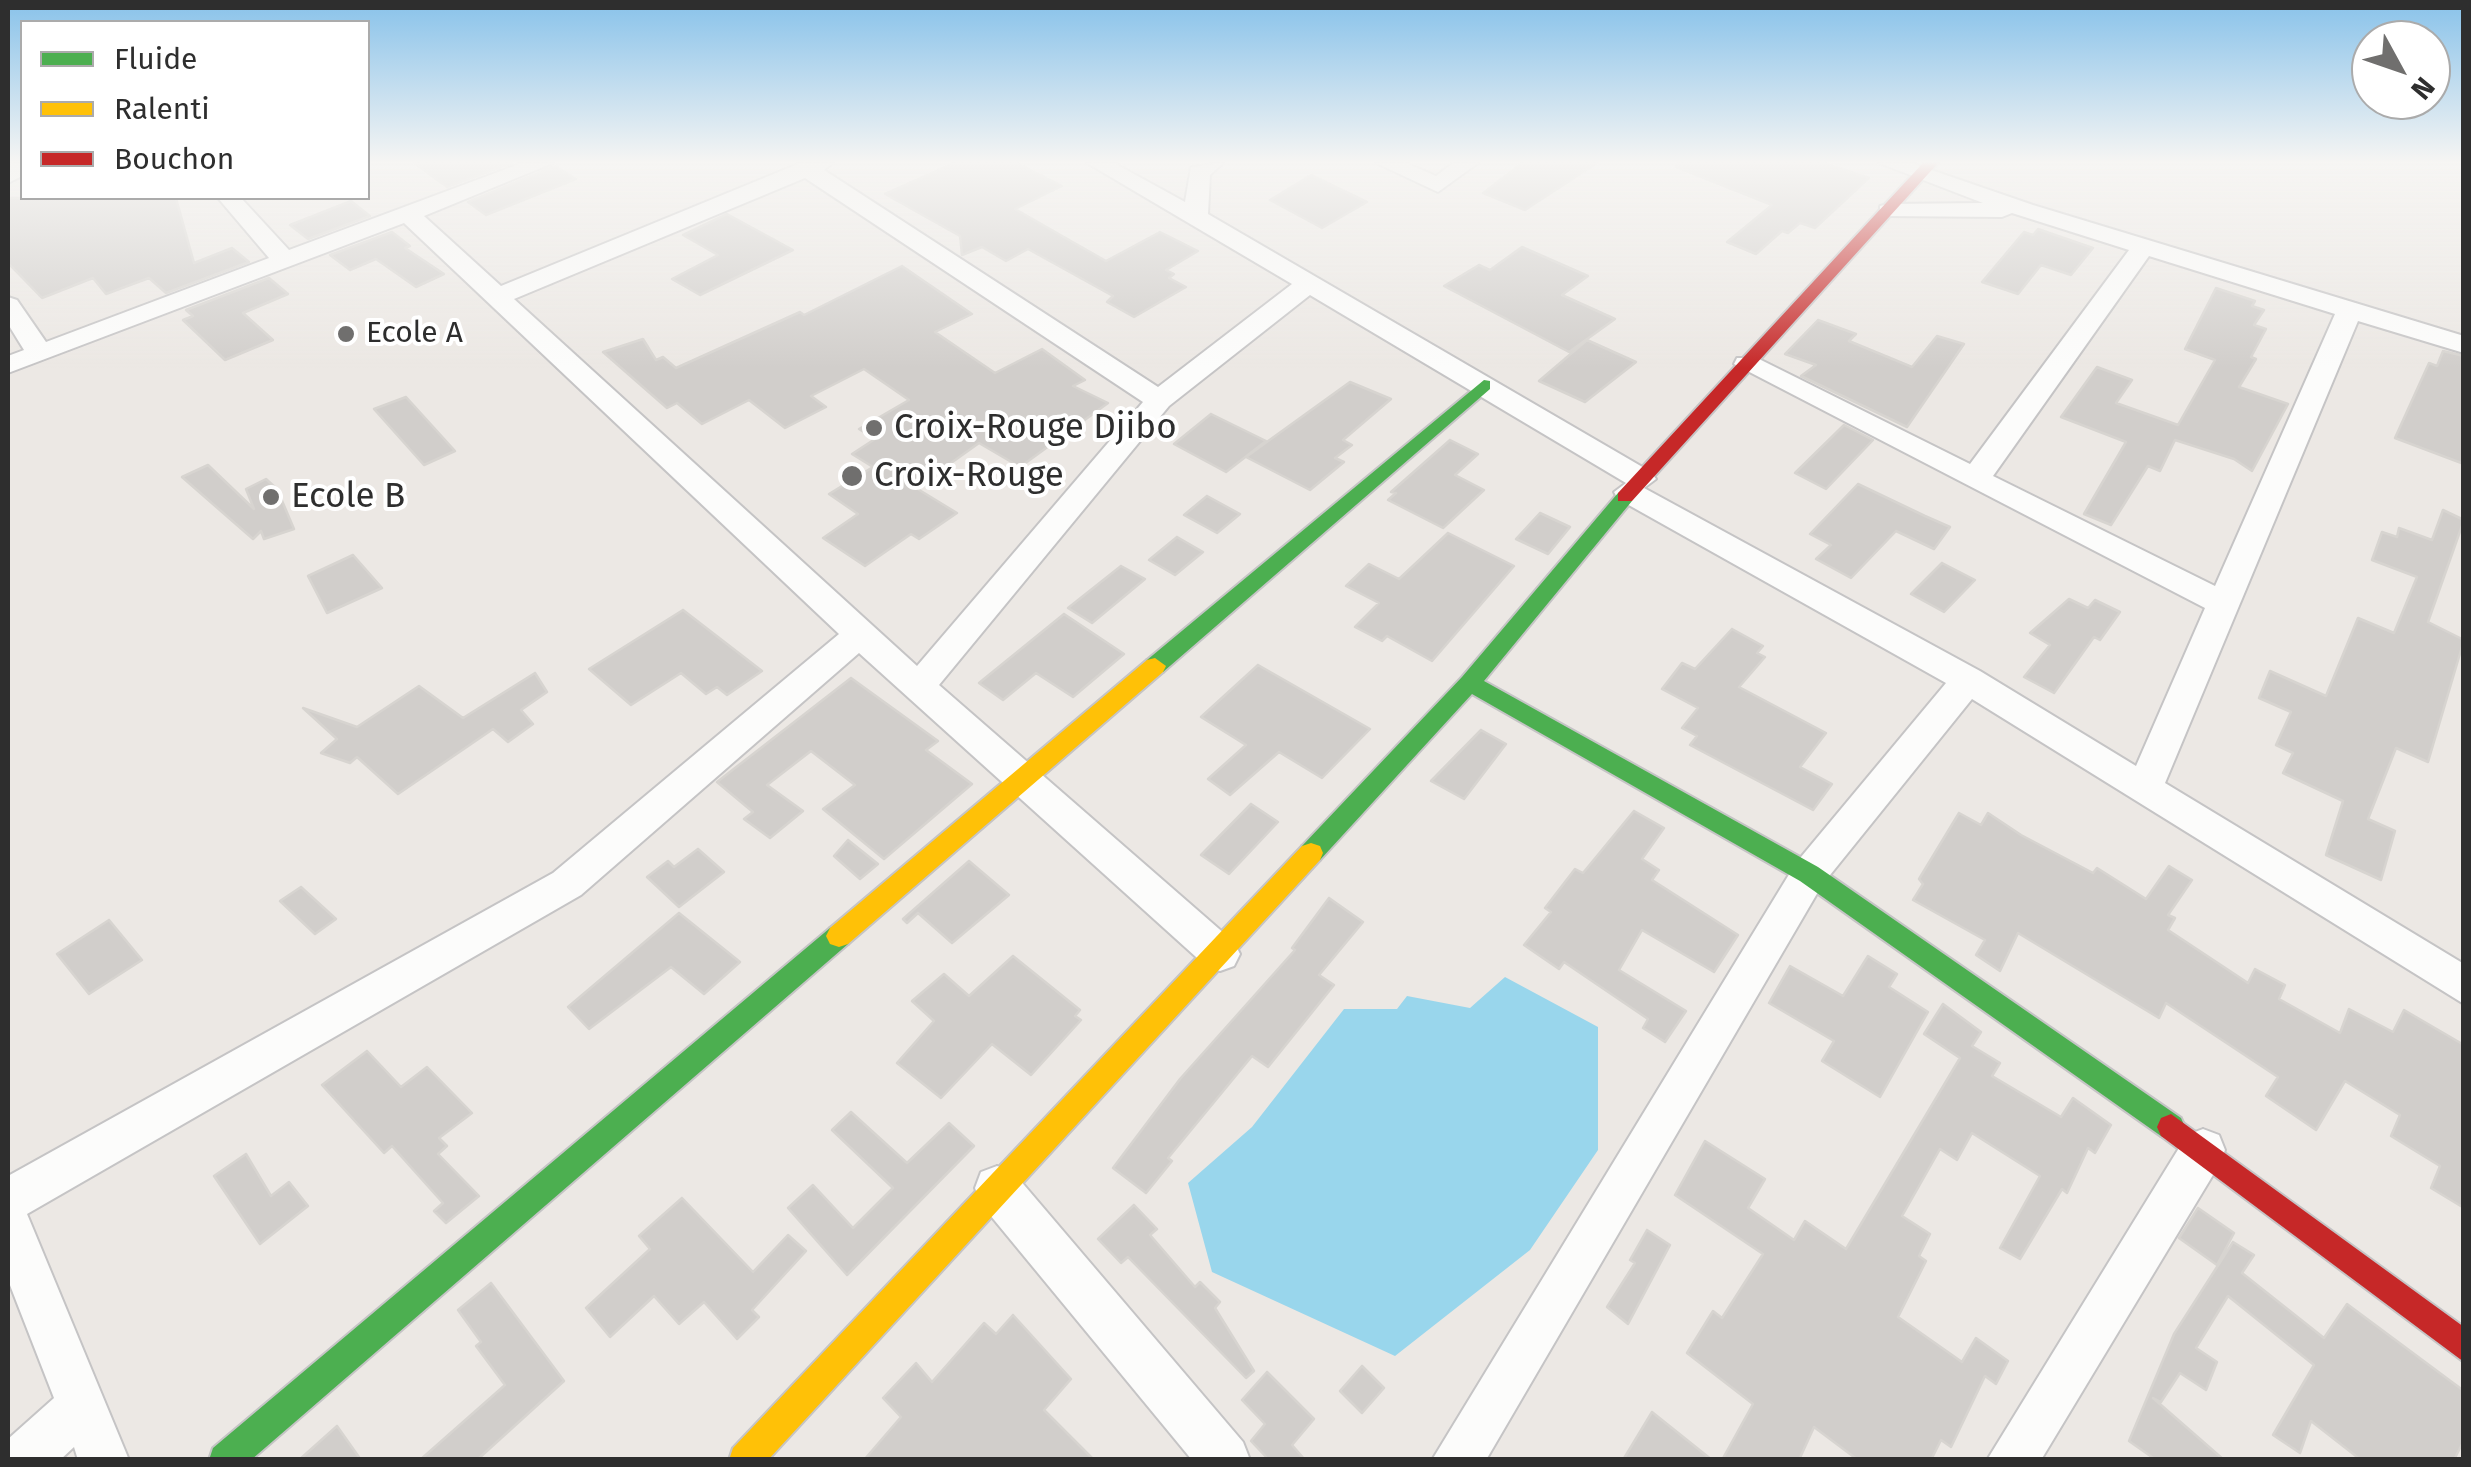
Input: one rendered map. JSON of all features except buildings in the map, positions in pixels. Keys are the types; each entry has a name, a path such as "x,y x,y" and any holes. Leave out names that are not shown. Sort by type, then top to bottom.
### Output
{"street":[{"path":"259,231 285,260"},
{"path":"8,366 361,231"},
{"path":"427,231 918,687 1220,954"},
{"path":"497,297 656,231"},
{"path":"911,231 1159,400"},
{"path":"1222,231 1484,385 1635,486 1968,680 2464,986"},
{"path":"744,1460 1470,683 1635,486 1869,231"},
{"path":"2096,231 2464,345"},
{"path":"1976,479 2144,246"},
{"path":"918,687 1159,400 1311,282"},
{"path":"8,305 40,353"},
{"path":"2144,789 2350,309"},
{"path":"1747,364 2222,602"},
{"path":"225,1460 1024,783 1484,385"},
{"path":"8,1200 567,884 860,634"},
{"path":"1457,1460 1809,874 1968,680"},
{"path":"1470,683 1809,874 2203,1150 2464,1347"},
{"path":"2012,1460 2203,1150"},
{"path":"997,1188 1226,1460"},
{"path":"8,1223 104,1460"},
{"path":"22,1460 82,1406"}],"water":[{"path":"1505,977 1598,1027 1598,1150 1530,1250 1395,1356 1212,1272 1188,1183 1252,1127 1344,1009 1397,1009 1407,996 1470,1008"}],"traffic: fast":[{"path":"1155,666 1484,385"},
{"path":"1311,853 1470,683 1625,497"},
{"path":"1470,683 1809,874 2171,1127"},
{"path":"225,1460 839,936"}],"traffic: slow":[{"path":"839,936 1155,666"},
{"path":"745,1460 1311,853"}],"traffic: jam":[{"path":"1625,497 1868,231"},
{"path":"2171,1127 2464,1347"}],"place":[{"name":"Ecole A","path":"346,334"},
{"name":"Croix-Rouge Djibo","path":"874,428"},
{"name":"Croix-Rouge","path":"852,476"},
{"name":"Ecole B","path":"271,497"}]}
